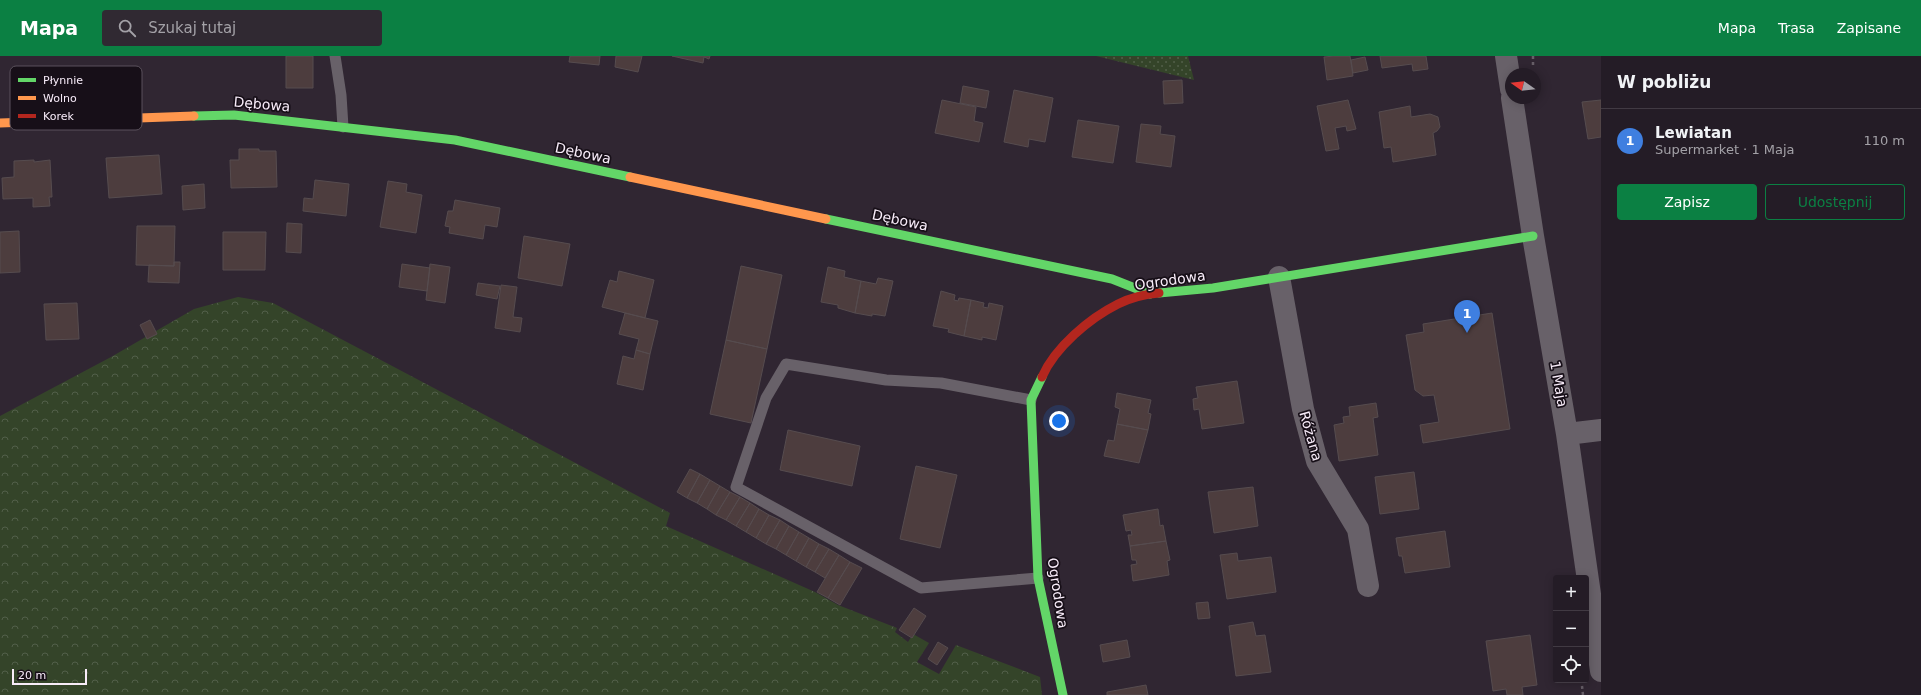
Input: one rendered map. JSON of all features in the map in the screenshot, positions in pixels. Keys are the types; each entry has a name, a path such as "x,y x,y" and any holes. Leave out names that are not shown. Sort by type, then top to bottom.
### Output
{"street":[{"path":"1506,56 1508,68"},
{"name":"1 Maja","path":"1513,104 1533,236 1567,434 1601,671"},
{"name":"Dębowa","path":"142,118 234,115 463,142 1112,279 1150,294"},
{"name":"Dębowa","path":"0,123 10,123"},
{"name":"Ogrodowa","path":"1063,695 1038,578 1031,400 1048,366 1060,350 1082,327 1119,303 1150,294 1213,288 1533,236"},
{"name":"Różana","path":"1278,277 1303,409 1316,461 1358,529 1368,586"},
{"path":"1567,434 1601,430"}],"lane":[{"path":"335,56 341,95 343,127"},
{"path":"1031,400 940,383 886,380 786,364 766,398 736,487 921,588 1038,578"}],"green space":[{"path":"1096,56 1188,56 1194,80"},
{"path":"238,297 273,303 670,513 666,526 815,592 838,605 897,628 895,632 908,642 913,634 929,643 917,662 939,674 956,645 1040,677 1042,695 0,695 0,416 111,357 194,309"}],"building":[{"path":"286,56 313,56 313,88 286,88"},
{"path":"570,56 600,56 599,65 569,62"},
{"path":"616,56 642,56 638,72 615,67"},
{"path":"672,56 710,56 709,59 704,57 703,63"},
{"path":"1350,56 1353,76 1327,80 1324,57"},
{"path":"1380,56 1426,56 1428,69 1413,71 1412,64 1382,68"},
{"path":"1365,57 1368,70 1353,73 1351,60"},
{"path":"1182,80 1183,103 1164,104 1163,81"},
{"path":"963,86 989,91 986,108 960,103"},
{"path":"1014,90 1053,98 1045,142 1029,139 1028,147 1004,142"},
{"path":"942,100 976,107 974,121 983,123 979,142 935,133"},
{"path":"1348,100 1356,129 1347,131 1346,126 1335,128 1339,149 1326,151 1317,106"},
{"path":"1601,100 1601,137 1588,139 1582,102"},
{"path":"1410,106 1411,117 1430,114 1438,117 1440,127 1433,133 1436,155 1393,162 1391,147 1384,148 1379,112"},
{"path":"1078,120 1119,126 1113,163 1072,157"},
{"path":"1141,124 1161,126 1160,134 1175,136 1171,167 1136,162"},
{"path":"239,149 276,151 277,187 231,188 230,160 239,160"},
{"path":"159,155 162,194 109,198 106,158"},
{"path":"34,160 34,162 50,160 52,197 49,197 50,206 33,207 33,198 3,199 2,178 14,177 14,161"},
{"path":"315,180 349,184 346,216 303,211 304,198 313,199"},
{"path":"388,181 407,184 406,192 422,195 416,233 380,227"},
{"path":"204,184 205,208 183,210 182,186"},
{"path":"455,200 500,208 497,227 485,225 483,239 449,233 450,227 445,226 448,211 453,211"},
{"path":"287,223 302,224 301,253 286,252"},
{"path":"137,226 175,226 174,266 136,265"},
{"path":"19,231 20,272 0,273 0,232"},
{"path":"223,232 266,232 265,270 223,270"},
{"path":"524,236 570,244 562,286 518,278"},
{"path":"174,262 180,262 179,283 148,282 149,265 174,266"},
{"path":"402,264 430,268 427,291 399,287"},
{"path":"430,264 450,267 445,303 426,300"},
{"path":"741,266 782,275 767,349 726,340"},
{"path":"828,267 845,271 844,277 861,281 855,313 838,308 838,305 821,302"},
{"path":"619,271 654,280 645,318 602,307 610,280 617,282"},
{"path":"878,278 893,281 885,316 872,314 872,316 855,313 861,281 876,284"},
{"path":"478,283 500,286 497,299 476,295"},
{"path":"501,285 517,287 513,317 522,318 520,332 495,328"},
{"path":"941,291 955,295 954,300 958,301 959,298 971,300 964,336 948,332 949,329 933,326"},
{"path":"971,300 984,303 983,307 988,308 989,303 1003,306 996,340 982,337 982,340 964,336"},
{"path":"77,303 79,339 46,340 44,304"},
{"path":"625,313 658,321 650,354 636,350 639,339 619,334"},
{"path":"1492,313 1510,429 1423,443 1420,425 1439,422 1434,395 1423,396 1415,390 1406,335 1424,332 1423,324"},
{"path":"150,320 157,334 147,339 140,325"},
{"path":"726,340 767,349 751,423 710,414"},
{"path":"636,350 650,354 643,390 617,384 623,356 634,359"},
{"path":"1237,381 1244,423 1202,429 1199,409 1194,410 1193,399 1198,398 1196,387"},
{"path":"1117,393 1151,400 1148,413 1151,414 1148,430 1117,424 1120,409 1115,407"},
{"path":"1376,403 1378,417 1373,418 1378,455 1339,461 1334,425 1344,423 1343,417 1350,416 1349,407"},
{"path":"1117,424 1148,430 1139,463 1104,456 1108,440 1114,441"},
{"path":"788,430 860,446 852,486 780,470"},
{"path":"916,466 957,475 940,548 900,539"},
{"path":"690,469 700,474 687,498 677,492"},
{"path":"1414,472 1419,509 1380,514 1375,477"},
{"path":"700,474 710,480 697,503 687,498"},
{"path":"710,480 720,486 707,509 697,503"},
{"path":"720,486 730,492 716,515 707,509"},
{"path":"1253,487 1258,526 1214,533 1208,492"},
{"path":"730,492 740,497 726,520 716,515"},
{"path":"740,497 750,503 736,526 726,520"},
{"path":"750,503 759,509 746,532 736,526"},
{"path":"759,509 769,515 756,538 746,532"},
{"path":"1158,509 1160,526 1163,525 1166,541 1130,546 1128,535 1132,535 1131,530 1126,531 1123,515"},
{"path":"769,515 780,520 766,544 756,538"},
{"path":"780,520 789,526 776,549 766,544"},
{"path":"789,526 799,532 786,555 776,549"},
{"path":"1445,531 1450,567 1405,573 1402,556 1399,556 1396,538"},
{"path":"799,532 809,538 796,561 786,555"},
{"path":"809,538 819,544 806,567 796,561"},
{"path":"1166,541 1170,560 1167,561 1169,575 1133,581 1131,565 1137,564 1136,560 1132,560 1130,546"},
{"path":"819,544 829,549 815,572 806,567"},
{"path":"829,549 839,555 825,578 815,572"},
{"path":"1237,553 1238,561 1271,557 1276,592 1227,599 1220,555"},
{"path":"839,555 850,562 828,598 817,592"},
{"path":"850,562 862,568 840,605 828,598"},
{"path":"1208,602 1210,618 1198,619 1196,603"},
{"path":"914,608 926,616 912,638 899,630"},
{"path":"1253,622 1256,636 1265,635 1271,672 1236,676 1229,626"},
{"path":"1530,635 1537,685 1522,687 1523,695 1507,695 1506,689 1493,691 1486,641"},
{"path":"1127,640 1130,657 1103,662 1100,645"},
{"path":"938,642 948,648 937,665 928,659"},
{"path":"1146,685 1148,695 1107,695 1107,692"}],"traffic: fast":[{"path":"194,116 234,115 455,140 630,177"},
{"path":"826,219 1112,279 1150,294"},
{"path":"1159,293 1213,288 1533,236"},
{"path":"1042,377 1031,400 1038,578 1063,695"}],"traffic: slow":[{"path":"142,118 194,116"},
{"path":"0,123 10,123"},
{"path":"630,177 826,219"}],"traffic: jam":[{"path":"1042,377 1055,355 1064,344 1096,317 1128,300 1144,295 1159,293"}],"place":[{"name":"Lewiatan","path":"1467,333"}]}
